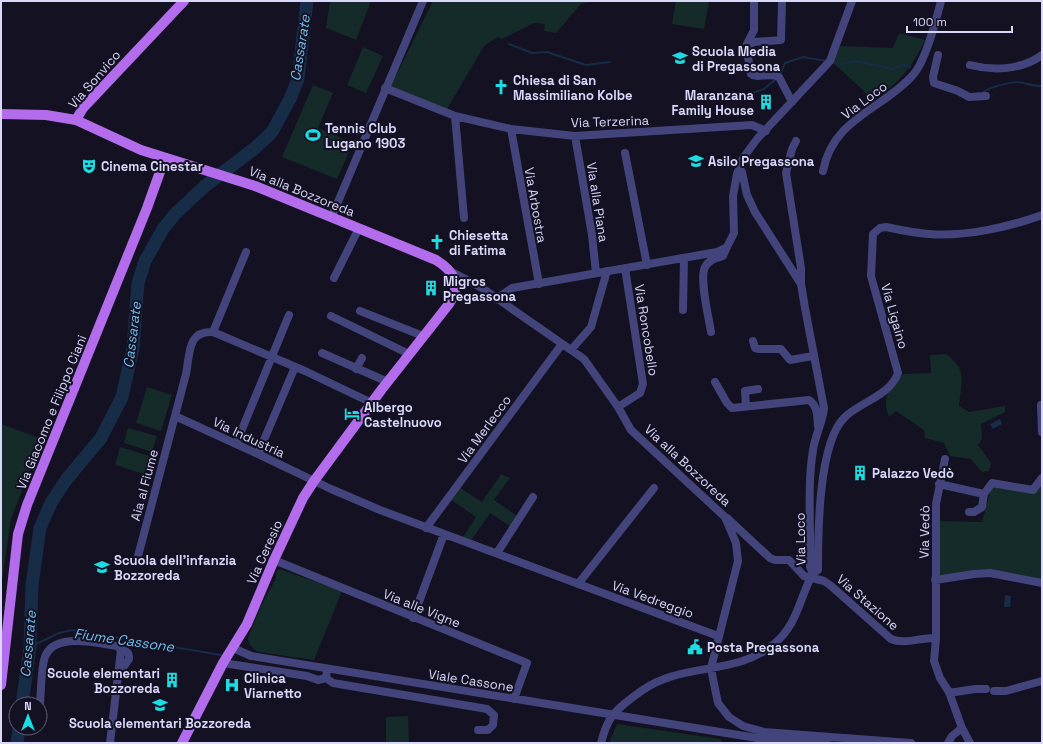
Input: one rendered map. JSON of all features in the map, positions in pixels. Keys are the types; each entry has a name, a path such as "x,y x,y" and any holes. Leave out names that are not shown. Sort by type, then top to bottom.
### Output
{"main road":[{"name":"Via Sonvico","path":"1,114 46,115 76,120 83,108 184,1"},
{"path":"76,120 141,150 164,158"},
{"name":"Via alla Bozzoreda","path":"164,158 236,179 332,216 436,260 452,272"},
{"name":"Via Giacomo e Filippo Ciani","path":"1,685 18,534 27,506 141,223 164,158"},
{"path":"452,272 456,284 456,292"},
{"name":"Via Ceresio","path":"182,743 223,663 247,624 274,560 314,481 409,354 449,304 456,292"}],"street":[{"path":"332,216 423,1"},
{"path":"754,1 754,30 746,46 752,75 756,77 771,74 779,77 792,102"},
{"path":"746,46 754,42 781,40 782,1"},
{"path":"711,332 703,270 709,261 725,254 726,247 734,234 733,196 739,168 746,153 830,61 852,1"},
{"name":"Via Loco","path":"823,171 830,151 840,135 858,117 893,94 916,70 924,52 941,1"},
{"path":"938,55 933,77 934,83 958,91 969,97 986,96"},
{"path":"970,65 986,69 1003,68 1022,65 1042,55"},
{"name":"Via Terzerina","path":"385,88 455,116 511,129 575,136 752,125 766,131"},
{"path":"455,116 464,218"},
{"name":"Via Arbostra","path":"511,129 538,284"},
{"name":"Via alla Piana","path":"575,136 592,235 596,273"},
{"name":"Via Loco","path":"611,715 642,690 664,679 711,668 737,664 762,652 773,644 790,626 800,608 812,576 810,568 811,470 813,450 818,427 823,417 824,408 813,356 801,284 802,278 786,170 796,141"},
{"path":"625,153 647,265"},
{"name":"Via Loco","path":"739,168 742,172 747,195 755,212 801,284"},
{"name":"Via Ligaino","path":"812,576 818,570 820,497 825,466 836,428 846,416 888,387 896,379 898,373 871,276 872,234 880,228 886,227 931,234 976,231 1015,225 1042,214"},
{"name":"Via alla Bozzoreda","path":"334,278 359,228"},
{"path":"496,298 512,288 717,252 726,247"},
{"path":"246,252 213,332 295,367 372,403"},
{"path":"683,310 684,258"},
{"name":"Via Roncobello","path":"618,407 640,393 644,384 625,268"},
{"path":"571,350 591,327 607,271"},
{"name":"Via alla Bozzoreda","path":"452,272 470,281 496,298 571,350 587,363 618,407 631,430 725,517 736,544 738,562 711,668 718,703 729,717 743,726 764,732 911,743"},
{"path":"456,292 461,286 470,281"},
{"path":"360,311 423,336"},
{"path":"236,444 289,315"},
{"path":"331,316 409,354"},
{"name":"Aia al Fiume","path":"137,560 186,374 193,338 202,333 213,332"},
{"path":"753,341 755,348 781,349 790,360 813,356"},
{"name":"Via Merlecco","path":"426,528 562,344"},
{"path":"322,353 388,382"},
{"path":"356,369 362,358"},
{"path":"258,454 295,367"},
{"name":"Via Loco","path":"715,382 727,403 732,408 809,400 815,404 818,427"},
{"path":"746,406 745,391 758,389"},
{"path":"1041,405 1042,432"},
{"name":"Via Industria","path":"175,416 314,481"},
{"name":"Via Vedò","path":"936,638 936,504 945,459"},
{"path":"969,512 974,512 982,507 984,494 992,484 1033,490 1042,478"},
{"name":"Via Vedreggio","path":"314,481 426,528 718,636"},
{"path":"939,484 984,494"},
{"path":"578,584 654,488"},
{"path":"497,553 533,497"},
{"name":"Via Stazione","path":"725,517 770,558 775,560 789,560 804,576 812,576 830,585 891,639 899,643 922,637 936,638"},
{"path":"413,618 444,534"},
{"name":"Via alle Vigne","path":"274,560 413,618 527,663 514,699"},
{"path":"935,580 981,573 1004,575 1042,583"},
{"path":"936,638 935,667 943,685 949,692 962,728 970,743"},
{"path":"41,696 46,653 56,644 75,640 117,646 121,650 126,651 129,654 130,659 120,672 110,743"},
{"name":"Viale Cassone","path":"233,648 251,656 629,718 757,738 827,743"},
{"name":"Viale Cassone","path":"223,663 307,676 318,680 326,678 333,683 487,709 494,715 493,725 488,730 478,730"},
{"path":"326,678 327,669"},
{"path":"949,692 978,688 1006,691 1042,681"},
{"path":"601,743 611,715"},
{"path":"948,743 952,736 962,728"}],"green space":[{"path":"330,1 371,1 356,40 326,28"},
{"path":"433,1 596,1 581,4 556,33 544,31 545,24 534,23 502,39 498,37 484,46 447,109 390,88"},
{"path":"676,1 709,2 704,29 672,24"},
{"path":"899,33 925,40 904,74 898,81 874,100 832,62 840,46 893,48"},
{"path":"363,47 383,56 366,93 347,85"},
{"name":"Tennis Club Lugano 1903","path":"313,85 333,93 318,128 353,143 337,179 282,157"},
{"path":"946,354 958,366 962,377 959,406 969,412 1005,406 1005,412 981,424 982,439 978,445 991,463 989,471 982,472 971,459 950,456 944,443 925,438 924,430 896,411 889,417 886,399 894,384 903,374 931,373 930,355"},
{"path":"147,387 172,395 161,431 136,423"},
{"path":"1,424 42,439 11,519 2,580"},
{"path":"128,428 157,436 152,452 124,443"},
{"path":"120,447 153,457 147,475 115,465"},
{"path":"501,474 510,478 494,500 517,516 510,526 490,513 471,541 463,537 476,517 450,499 459,487 482,502"},
{"path":"1042,484 1041,580 989,569 944,576 939,574 938,521 982,522 992,485 1033,491"},
{"path":"279,569 342,591 314,660 259,652 249,643 248,638 261,606 276,578 276,573"},
{"path":"408,716 409,743 386,743 386,717"},
{"path":"617,724 721,739 722,743 609,743"}],"water":[{"path":"1000,419 1002,424 993,429 990,424"},
{"path":"1005,595 1011,596 1010,607 1004,607"}],"waterway":[{"name":"Cassarate","path":"23,696 30,647 32,585 40,528 51,503 66,480 101,438 122,397 133,348 138,283 145,261 163,229 175,214 205,186 255,148 272,132 290,99 298,79 307,1"},
{"path":"509,44 532,53 547,52 586,65 610,62"},
{"path":"781,73 785,63 803,57 826,61"},
{"path":"835,63 843,64 855,61 893,69 902,65 910,67"},
{"path":"747,95 764,89 775,80"},
{"path":"982,93 993,87 1016,82 1042,86"},
{"name":"Fiume Cassone","path":"30,647 59,633 72,630 221,655"},
{"name":"Cassarate","path":"17,743 18,736"}],"place":[{"name":"Scuola Media di Pregassona","path":"680,58"},
{"name":"Chiesa di San Massimiliano Kolbe","path":"501,87"},
{"name":"Maranzana Family House","path":"766,102"},
{"name":"Tennis Club Lugano 1903","path":"313,135"},
{"name":"Asilo Pregassona","path":"696,161"},
{"name":"Cinema Cinestar","path":"89,166"},
{"name":"Chiesetta di Fatima","path":"437,242"},
{"name":"Migros Pregassona","path":"431,288"},
{"name":"Albergo Castelnuovo","path":"352,414"},
{"name":"Palazzo Vedò","path":"860,473"},
{"name":"Scuola dell'infanzia Bozzoreda","path":"102,567"},
{"name":"Posta Pregassona","path":"695,647"},
{"name":"Scuole elementari Bozzoreda","path":"172,680"},
{"name":"Clinica Viarnetto","path":"232,685"},
{"name":"Scuola elementari Bozzoreda","path":"160,705"}]}
